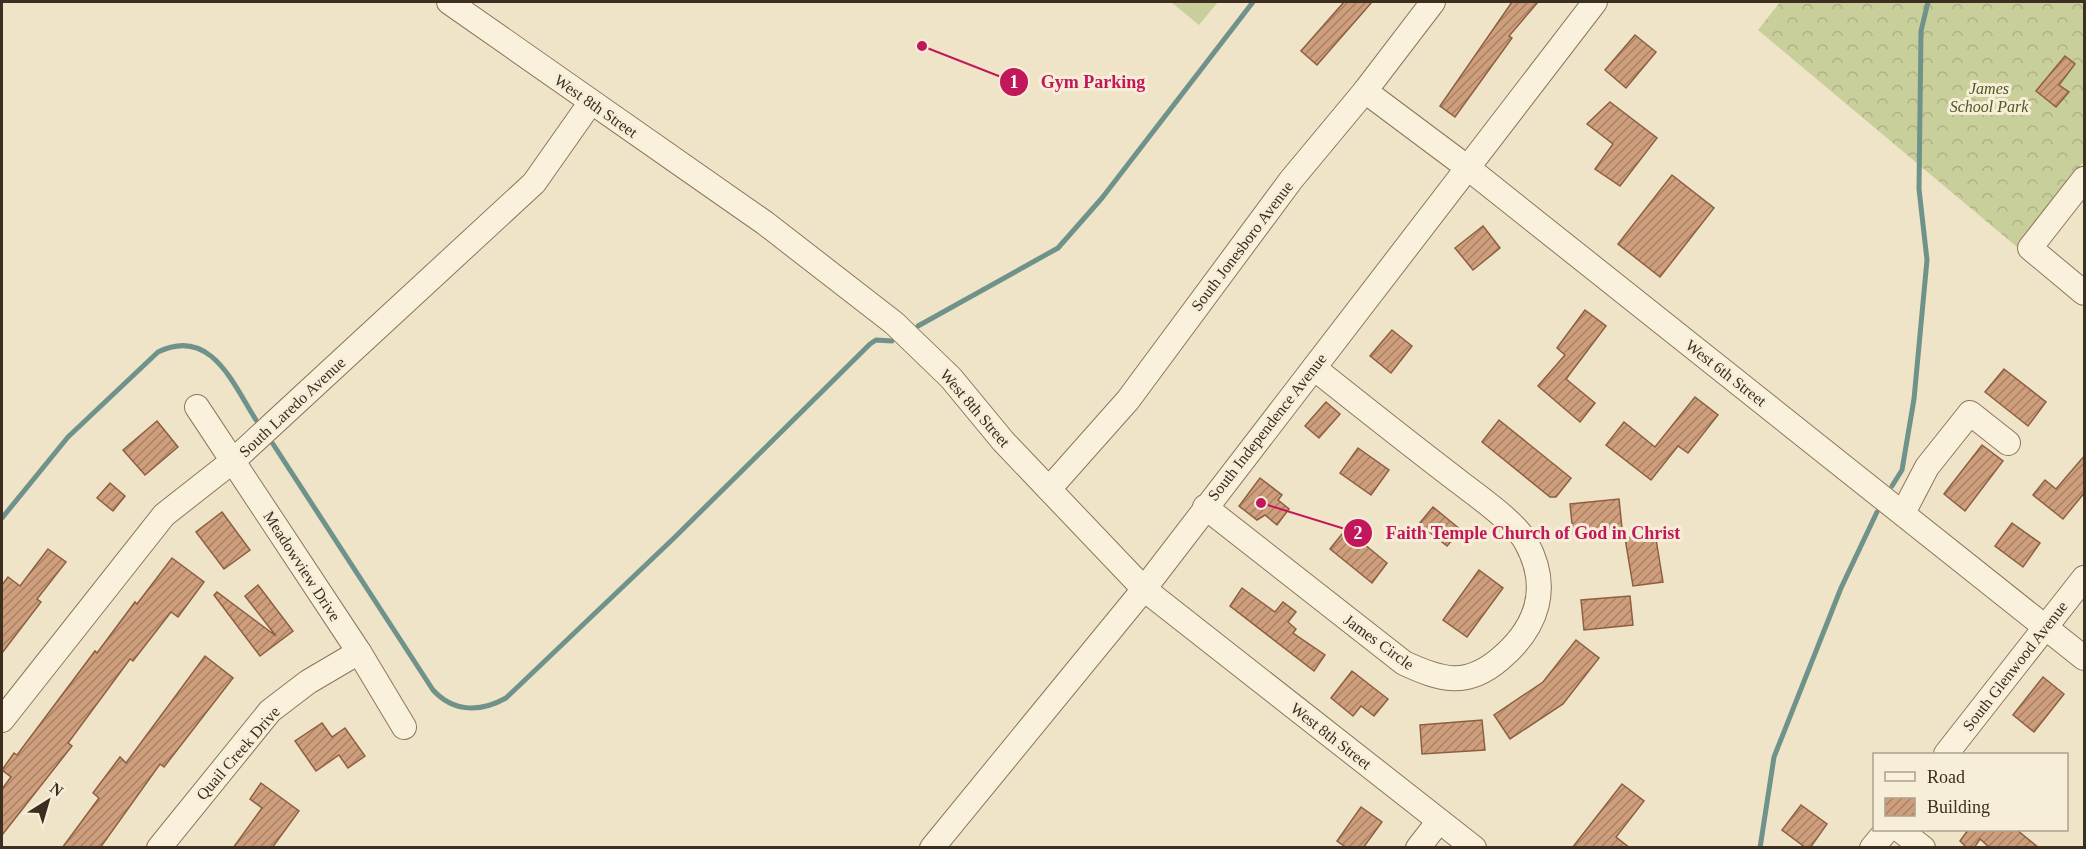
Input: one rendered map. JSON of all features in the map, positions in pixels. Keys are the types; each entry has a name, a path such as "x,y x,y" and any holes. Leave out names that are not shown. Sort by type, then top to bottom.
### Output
{"street":[{"name":"West 8th Street","path":"449,2 765,223 894,323 951,378 1004,441 1144,589 1474,848"},
{"name":"South Jonesboro Avenue","path":"1049,489 1128,400 1291,180 1365,91 1433,2"},
{"name":"South Independence Avenue","path":"932,848 1144,589 1595,2"},
{"name":"West 6th Street","path":"1365,91 1468,168 2085,658"},
{"name":"South Laredo Avenue","path":"2,720 164,515 234,460 534,183 591,102"},
{"path":"2085,179 2030,248 2085,293"},
{"name":"James Circle","path":"1205,507 1404,663 1428,674 1446,680 1475,676 1500,659 1520,639 1536,611 1540,585 1526,540 1491,507 1314,368"},
{"name":"Meadowview Drive","path":"197,407 234,460 404,727"},
{"path":"1903,513 1928,466 1970,413 2008,443"},
{"name":"South Glenwood Avenue","path":"1947,753 2085,578"},
{"name":"Quail Creek Drive","path":"159,848 270,711 308,682 358,652"},
{"path":"1418,848 1439,821"},
{"path":"1872,848 1886,831"},
{"path":"1901,831 1923,848"}],"green space":[{"path":"1171,2 1218,2 1199,25"},
{"name":"James School Park","path":"1780,2 2084,2 2084,161 2017,247 1758,30"}],"building":[{"path":"1344,2 1372,2 1317,65 1301,51"},
{"path":"1512,2 1538,2 1509,36 1512,38 1455,117 1440,106"},
{"path":"1635,35 1656,52 1626,88 1605,70"},
{"path":"2065,56 2075,64 2059,85 2069,92 2056,107 2036,91"},
{"path":"1610,102 1657,138 1620,186 1595,169 1613,144 1587,124"},
{"path":"1672,175 1714,208 1660,277 1618,244"},
{"path":"1483,226 1500,248 1473,270 1455,248"},
{"path":"1585,310 1606,326 1566,379 1595,403 1580,422 1538,386 1565,355 1557,348"},
{"path":"1392,330 1412,346 1391,373 1370,356"},
{"path":"2004,369 2046,402 2028,426 1985,392"},
{"path":"1695,397 1718,415 1688,453 1678,446 1651,480 1606,445 1624,422 1655,447"},
{"path":"1326,402 1340,414 1319,438 1305,426"},
{"path":"1499,420 1571,478 1556,497 1550,497 1482,442"},
{"path":"157,421 178,447 145,475 123,450"},
{"path":"1982,445 2003,461 1965,511 1944,494"},
{"path":"1358,448 1389,470 1371,495 1340,473"},
{"path":"2085,455 2085,492 2063,519 2033,495 2045,480 2056,489"},
{"path":"1260,478 1282,495 1278,500 1289,509 1277,525 1265,515 1257,520 1239,506"},
{"path":"110,483 125,496 113,511 97,498"},
{"path":"1619,499 1622,528 1573,534 1570,504"},
{"path":"1433,507 1461,530 1447,546 1419,524"},
{"path":"222,512 250,550 224,569 196,532"},
{"path":"2012,523 2040,543 2023,567 1995,546"},
{"path":"1346,529 1387,563 1372,583 1330,549"},
{"path":"1655,533 1663,582 1633,586 1625,538"},
{"path":"48,549 66,562 37,599 41,602 2,653 2,585 8,577 20,586"},
{"path":"172,558 204,582 178,617 171,612 133,661 130,659 68,743 72,746 2,835 2,789 11,777 2,770 14,753 17,755 95,651 97,653"},
{"path":"1479,570 1503,588 1467,637 1443,620"},
{"path":"258,585 293,631 260,656 214,595 217,592 276,636 245,596"},
{"path":"1242,588 1275,612 1283,602 1296,612 1288,622 1296,629 1293,633 1325,655 1314,671 1230,606"},
{"path":"1630,596 1633,625 1584,630 1581,600"},
{"path":"1576,640 1599,658 1563,704 1510,739 1494,715 1543,682"},
{"path":"205,656 233,678 164,767 160,764 100,848 62,848 99,798 93,793 120,757 126,763"},
{"path":"1352,671 1388,699 1374,716 1361,706 1353,716 1331,698"},
{"path":"2043,677 2064,694 2034,732 2013,715"},
{"path":"1482,720 1485,750 1422,754 1420,725"},
{"path":"322,723 332,737 345,728 365,756 348,768 339,755 316,771 295,741"},
{"path":"261,783 299,811 272,848 233,848 262,808 250,799"},
{"path":"1622,784 1644,801 1616,837 1630,848 1572,848"},
{"path":"1801,805 1827,824 1810,848 1806,848 1782,830"},
{"path":"1361,807 1382,822 1363,848 1347,848 1337,841"},
{"path":"1967,831 2018,831 2039,848 1990,848 1980,839 1974,848 1967,848 1960,841"}],"waterway":[{"path":"918,326 1058,248 1102,198 1253,2"},
{"path":"1892,486 1902,470 1914,399 1927,260 1919,189 1921,31 1928,2"},
{"path":"273,444 433,690 450,703 477,708 506,698 674,538 870,344 876,340 892,341"},
{"path":"2,518 68,437 158,352 176,346 192,347 206,353 229,376 256,420"},
{"path":"1760,848 1774,757 1841,588 1877,512"}],"place":[{"name":"Gym Parking","path":"922,46"},
{"name":"Faith Temple Church of God in Christ","path":"1261,503"}]}
